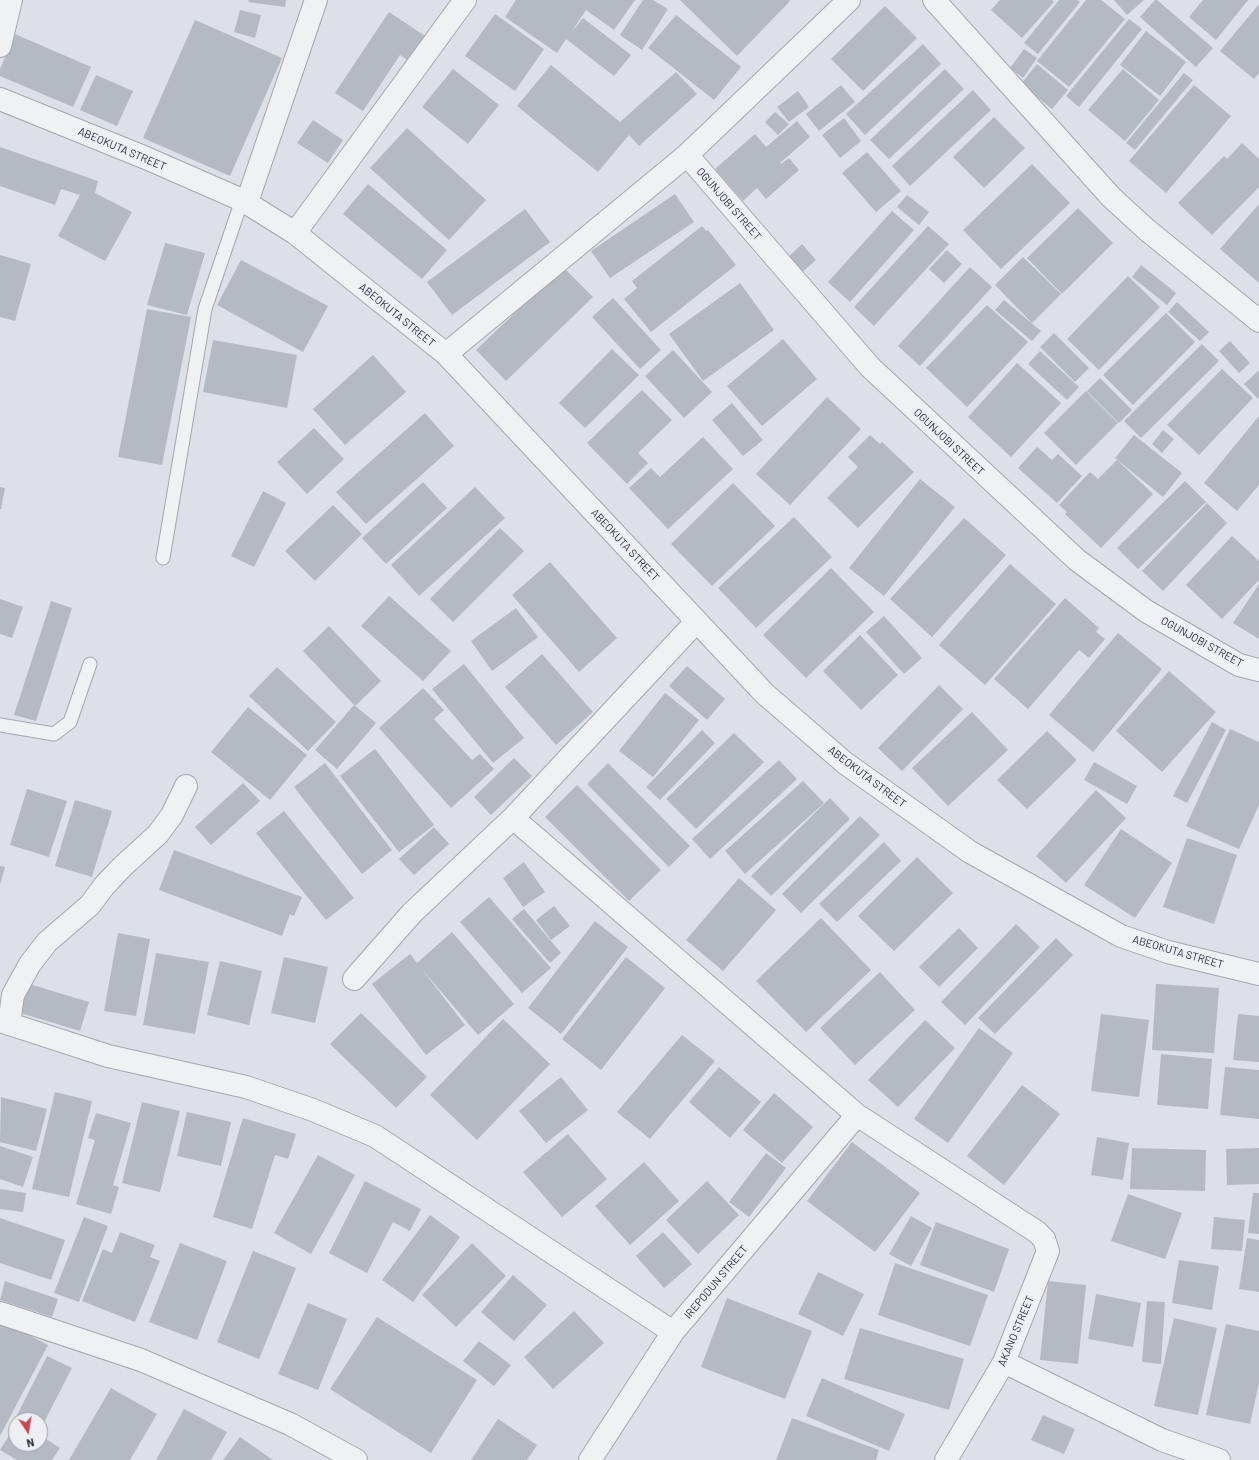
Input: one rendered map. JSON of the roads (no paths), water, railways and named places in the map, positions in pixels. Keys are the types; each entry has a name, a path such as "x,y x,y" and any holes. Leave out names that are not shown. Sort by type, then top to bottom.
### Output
{"street":[{"path":"0,46 10,0"},
{"path":"244,201 316,0"},
{"path":"295,233 465,0"},
{"path":"446,354 687,155 849,0"},
{"path":"934,0 1111,197 1147,230 1259,321"},
{"name":"ABEOKUTA STREET","path":"0,98 244,201 295,233 446,354 696,622 766,694 845,763 970,852 1121,936 1168,952 1259,974"},
{"name":"OGUNJOBI STREET","path":"687,155 870,367 1077,560 1146,611 1239,665 1259,670"},
{"path":"354,979 412,913 512,818 696,622"},
{"path":"186,786 172,815 158,834 122,867 104,886 90,905 47,942 30,964 13,996 5,1022 108,1056 246,1087 313,1110 375,1136 673,1332"},
{"path":"512,818 857,1115"},
{"name":"AKANO STREET","path":"857,1115 1037,1232 1044,1239 1048,1251 1004,1362 946,1460"},
{"name":"IREPODUN STREET","path":"590,1460 673,1332 857,1115"},
{"path":"0,1313 148,1363 283,1421 356,1460"},
{"path":"1004,1362 1162,1440 1219,1460"}],"lane":[{"path":"163,558 205,309 244,201"},
{"path":"0,725 54,734 70,722 90,664"}]}
